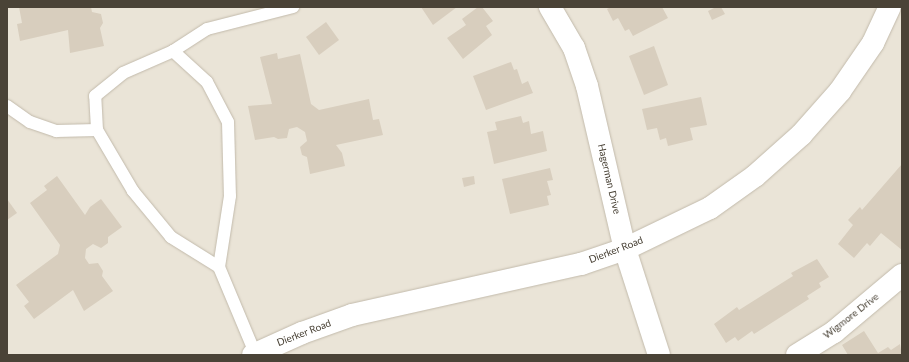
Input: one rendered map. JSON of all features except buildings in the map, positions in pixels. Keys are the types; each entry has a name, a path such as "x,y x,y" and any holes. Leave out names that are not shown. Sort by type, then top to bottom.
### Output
{"street":[{"name":"Hagerman Drive","path":"550,7 574,48 587,86 625,249 659,355"},
{"name":"Dierker Road","path":"254,354 302,332 352,315 581,264 625,249 710,208 755,176 801,135 840,91 873,43 890,7"},
{"name":"Wigmore Drive","path":"797,355 834,332 902,275"}],"lane":[{"path":"173,51 207,82 228,122 230,196 219,267 171,237 133,192 96,130 95,96 123,73 173,51 207,29 293,7"},
{"path":"7,106 30,122 56,131 96,130"},
{"name":"Dierker Road","path":"219,267 254,354"}],"shaded area":[{"path":"7,7 902,7 902,355 7,355"}]}
